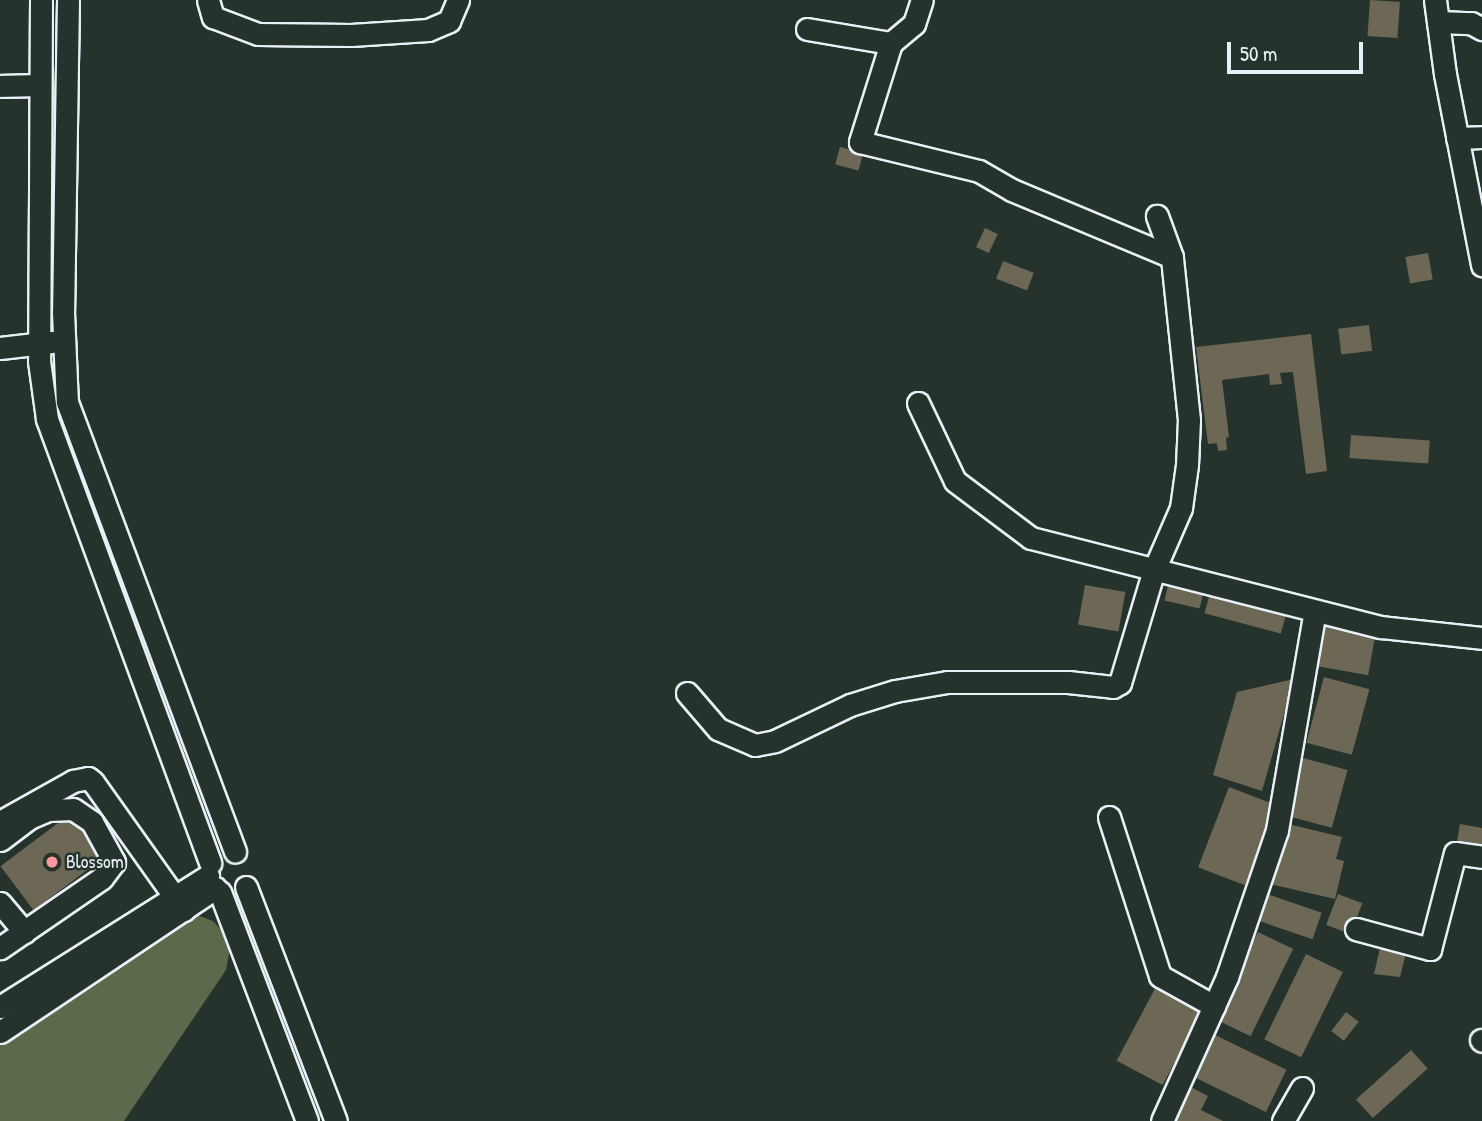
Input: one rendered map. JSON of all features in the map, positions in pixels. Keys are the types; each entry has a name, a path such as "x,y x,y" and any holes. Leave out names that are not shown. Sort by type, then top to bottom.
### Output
{"street":[{"path":"41,0 39,343 47,419 213,880 307,1121"},
{"path":"68,0 65,340 67,402 235,852 247,860 250,867 246,887 336,1121"},
{"path":"208,0 213,17 258,34 351,35 428,30 449,21 458,0"},
{"path":"922,0 914,24 891,44 860,142 979,172 1012,190 1172,257"},
{"path":"1435,0 1457,138 1477,216 1482,265"},
{"path":"1438,22 1471,23 1482,29"},
{"path":"807,29 891,44"},
{"path":"0,86 40,85"},
{"path":"1457,138 1482,137"},
{"path":"687,692 718,729 755,746 775,741 850,705 895,691 947,682 1068,682 1113,687 1120,683 1154,570 1181,508 1187,465 1189,420 1172,257 1157,216"},
{"path":"0,348 65,340"},
{"path":"918,402 954,481 1031,538 1381,627 1482,638"},
{"path":"1162,1121 1214,1006 1249,918 1276,830 1315,611"},
{"path":"0,822 73,780 88,778 179,903"},
{"path":"0,840 38,814 60,808 73,809 92,822 114,862 102,878 0,948"},
{"path":"1109,817 1160,976 1214,1006"},
{"path":"3,1018 213,880 220,853 235,852"},
{"path":"1356,929 1430,949 1455,853 1482,857"},
{"path":"213,880 234,893 246,887"},
{"path":"0,903 24,932"},
{"path":"1283,1121 1302,1088"}],"green space":[{"path":"197,915 213,921 222,931 230,948 226,970 124,1121 0,1121 0,1045 183,920"}],"building":[{"path":"1370,0 1400,2 1397,38 1367,36"},
{"path":"840,147 863,153 859,171 835,164"},
{"path":"985,228 998,234 989,253 976,247"},
{"path":"1428,253 1433,280 1410,284 1405,257"},
{"path":"1003,261 1034,273 1027,291 996,279"},
{"path":"1369,325 1372,351 1341,355 1338,329"},
{"path":"1311,334 1327,471 1306,474 1293,372 1280,373 1282,384 1270,385 1269,374 1222,380 1229,437 1226,438 1227,450 1218,451 1217,443 1208,444 1196,347"},
{"path":"1351,435 1430,441 1428,463 1349,458"},
{"path":"1169,581 1204,589 1200,609 1165,600"},
{"path":"1085,585 1125,592 1118,632 1078,624"},
{"path":"1211,589 1287,609 1281,634 1205,613"},
{"path":"1320,620 1376,630 1368,675 1312,665"},
{"path":"1324,677 1369,689 1352,755 1306,743"},
{"path":"1294,679 1262,791 1213,775 1237,692"},
{"path":"1303,758 1347,770 1332,828 1287,816"},
{"path":"1229,787 1276,805 1245,885 1198,867"},
{"name":"Blossom","path":"70,814 103,858 34,910 1,866"},
{"path":"1284,823 1342,837 1336,859 1344,861 1335,899 1270,884"},
{"path":"1460,824 1482,828 1482,858 1455,853"},
{"path":"1264,893 1322,913 1313,939 1255,919"},
{"path":"1338,894 1362,903 1350,934 1326,925"},
{"path":"1258,932 1293,949 1251,1036 1215,1019"},
{"path":"1381,944 1407,949 1400,977 1374,974"},
{"path":"1306,954 1343,972 1301,1057 1264,1039"},
{"path":"1158,983 1204,1007 1163,1085 1117,1061"},
{"path":"1346,1012 1359,1022 1344,1041 1331,1031"},
{"path":"1211,1033 1286,1070 1266,1112 1190,1075"},
{"path":"1411,1050 1428,1069 1373,1118 1356,1100"},
{"path":"1185,1084 1208,1096 1201,1110 1223,1121 1166,1121"}],"place":[{"name":"Blossom","path":"52,862"}]}
